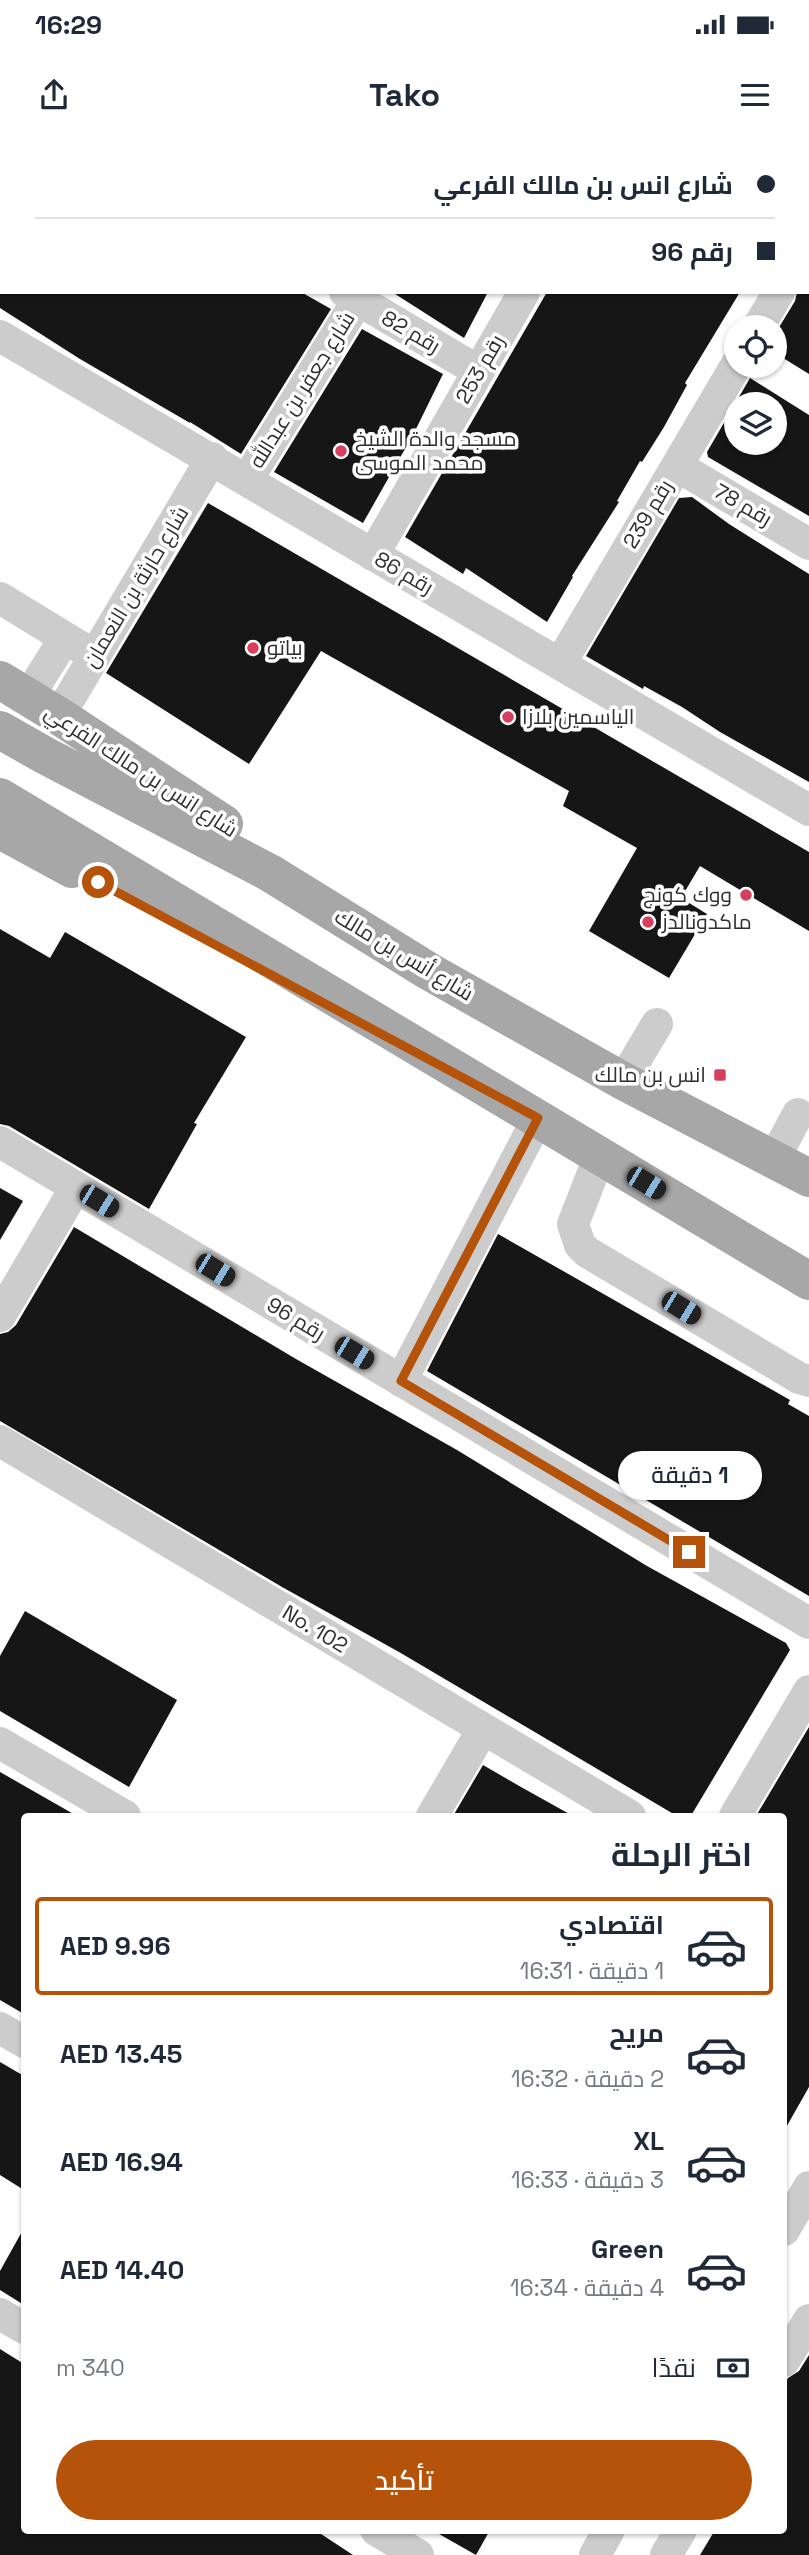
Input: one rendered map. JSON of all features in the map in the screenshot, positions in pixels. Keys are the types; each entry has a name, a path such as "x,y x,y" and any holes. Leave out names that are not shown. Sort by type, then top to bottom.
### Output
{"main road":[{"name":"شارع انس بن مالك الفرعي","path":"29,698 248,841 271,873"},
{"name":"شارع أنس بن مالك","path":"0,730 271,873 430,972 624,1081 809,1178"},
{"path":"0,797 809,1281"},
{"path":"0,830 538,1118"}],"street":[{"name":"رقم 253","path":"373,555 523,294"},
{"path":"765,315 778,294"},
{"name":"رقم 82","path":"351,296 478,371"},
{"name":"شارع جعفر بن عبدالله","path":"247,480 351,296"},
{"name":"رقم 86","path":"0,336 809,810"},
{"name":"رقم 239","path":"560,664 729,378"},
{"name":"شارع حارثة بن النعمان","path":"29,698 95,656 212,458"},
{"name":"رقم 78","path":"677,466 809,544"},
{"path":"0,598 95,656"},
{"path":"29,698 65,638"},
{"path":"624,1081 657,1024"},
{"path":"774,1159 798,1114"},
{"path":"401,1381 538,1118"},
{"name":"رقم 96","path":"0,1142 809,1623"},
{"path":"600,1155 573,1224 580,1245 587,1252 799,1378 809,1381"},
{"path":"0,1316 75,1187"},
{"name":"No. 102","path":"0,1441 625,1813"},
{"path":"737,1813 809,1691"},
{"path":"434,1813 483,1729"},
{"path":"0,1743 120,1813"},
{"path":"0,2028 21,2040"},
{"path":"0,2314 21,2326"},
{"path":"787,2356 809,2319"},
{"path":"383,2534 418,2555"},
{"path":"595,2555 607,2534"},
{"path":"666,2555 679,2534"}],"building":[{"path":"0,294 305,294 331,309 241,454 80,359 0,308"},
{"path":"395,294 487,294 464,338"},
{"path":"546,294 739,294 685,383 687,385 664,427 642,462 640,461 617,501 619,502 572,576 547,622 466,568 463,574 405,537"},
{"path":"797,294 809,294 809,374 787,360 787,315"},
{"name":"مسجد والدة الشيخ محمد الموسى","path":"362,329 443,374 414,433 363,523 274,472"},
{"path":"750,378 772,392 742,392"},
{"path":"787,401 809,415 809,516 708,457 707,452 724,423 724,455 787,455"},
{"path":"692,497 729,524 809,574 809,782 720,732 682,707 644,686 643,689 586,656 679,498"},
{"name":"الياسمين بلازا","path":"208,503 809,852 809,931 700,866 681,898 707,914 669,978 589,931 637,848 563,806 569,791 321,651 249,764 106,673"},
{"path":"0,929 50,958 65,932 246,1037 194,1123 197,1124 149,1209 9,1126 0,1124"},
{"path":"0,1188 23,1201 0,1240"},
{"path":"74,1227 296,1359 457,1450 647,1566 786,1643 790,1650 693,1813 672,1813 0,1421 0,1334 8,1332 16,1325"},
{"path":"498,1234 790,1400 788,1404 809,1416 809,1596 427,1371"},
{"path":"25,1611 177,1700 129,1787 0,1711 0,1656"},
{"path":"809,1727 809,2087 787,2126 787,1813 758,1813"},
{"path":"483,1765 568,1813 455,1813"},
{"path":"0,1772 72,1813 21,1813 21,2012 0,2000"},
{"path":"0,2062 21,2074 21,2188 0,2175"},
{"path":"21,2233 21,2303 0,2290 0,2271"},
{"path":"0,2349 21,2362 21,2534 321,2534 353,2555 0,2555"},
{"path":"809,2355 809,2555 700,2555 713,2534 787,2534 787,2380 799,2371"},
{"path":"439,2534 488,2534 476,2555"}],"place":[{"name":"مسجد والدة الشيخ محمد الموسى","path":"341,451"},
{"name":"بياتو","path":"253,648"},
{"name":"الياسمين بلازا","path":"508,717"},
{"name":"ووك كونج","path":"746,895"},
{"name":"ماكدونالدز","path":"648,922"},
{"name":"انس بن مالك","path":"720,1075"}],"route":[{"path":"98,882 538,1118 401,1381 689,1552"}]}
